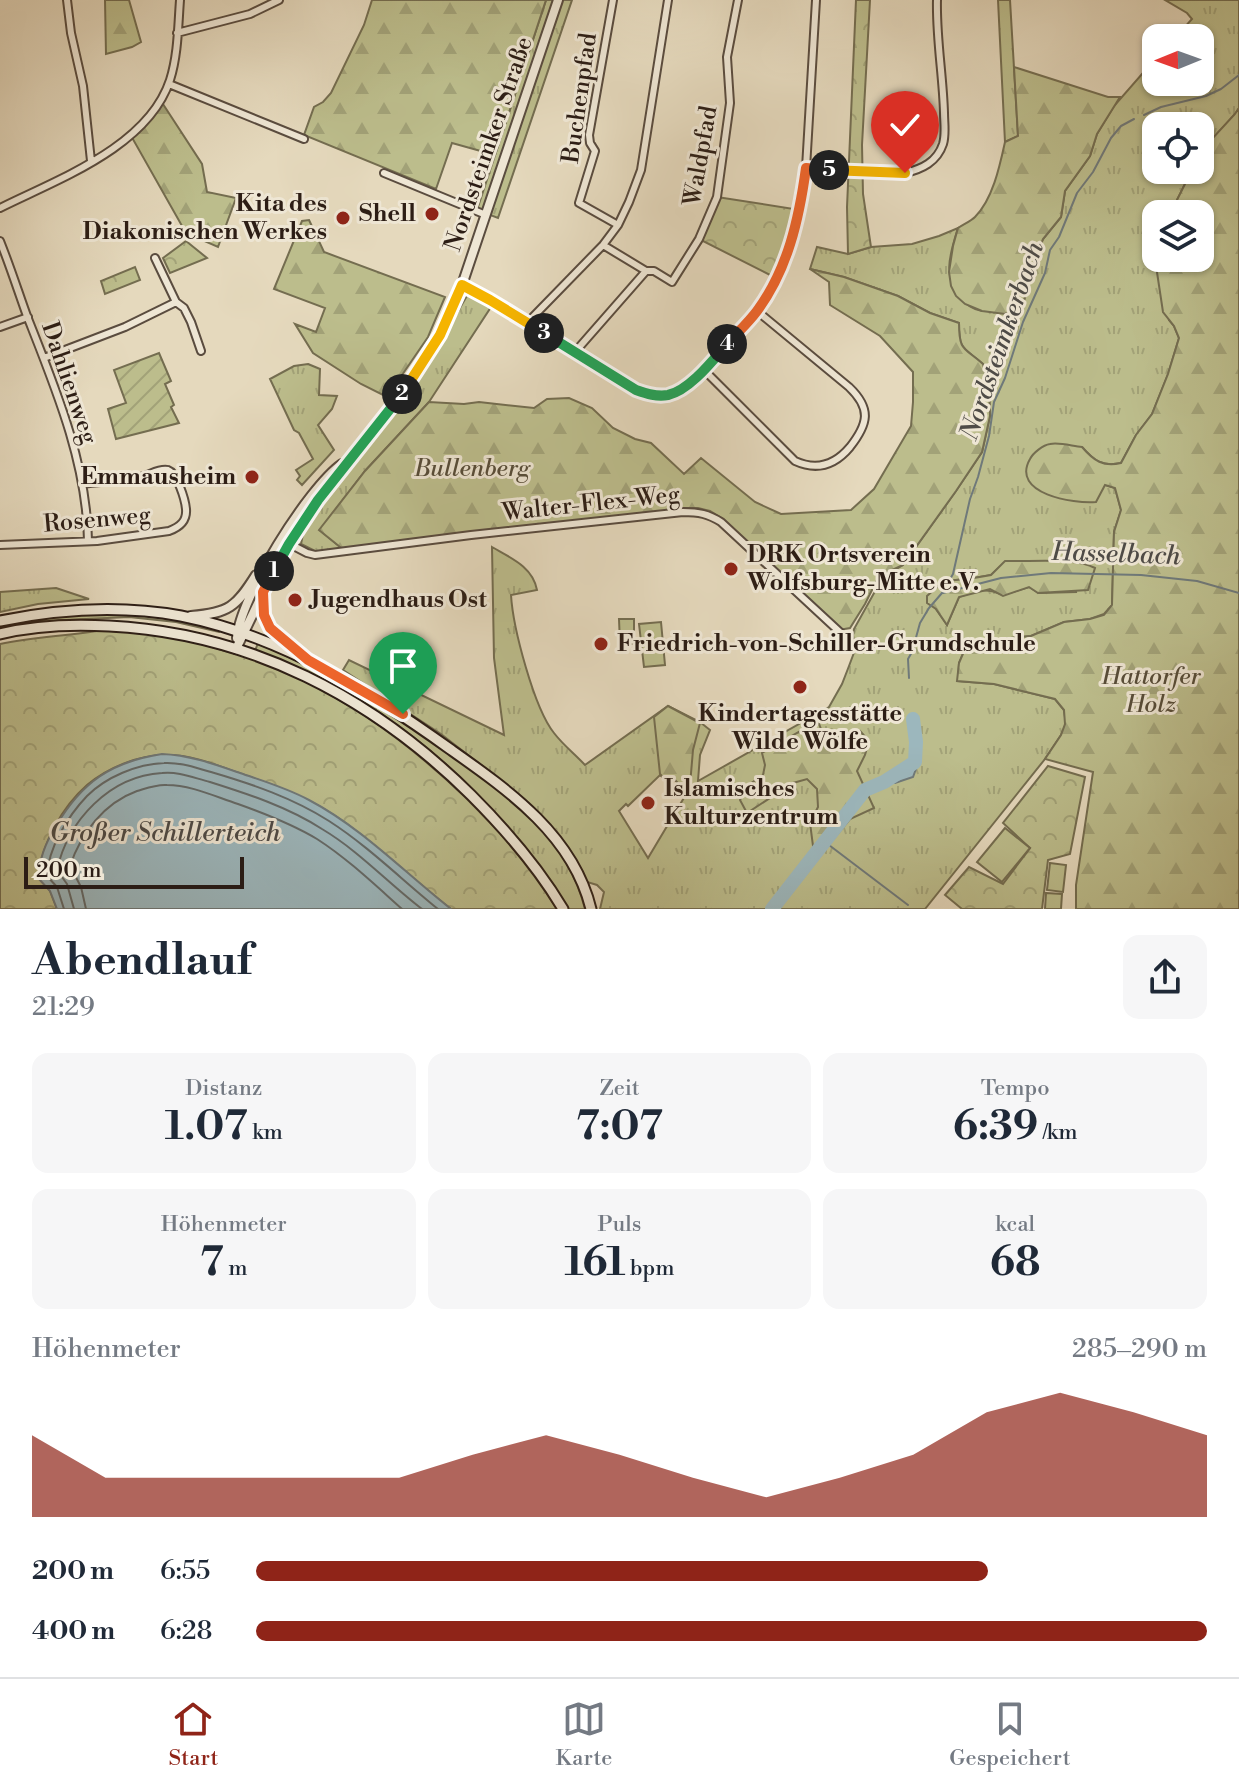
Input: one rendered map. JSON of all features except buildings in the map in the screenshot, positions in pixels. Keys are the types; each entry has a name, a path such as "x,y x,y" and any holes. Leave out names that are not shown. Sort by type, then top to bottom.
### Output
{"main road":[{"path":"0,621 76,610 160,613 241,632 308,660 403,714 496,781 527,808 565,852 591,909"},
{"path":"0,634 33,627 67,625 131,627 193,637 236,649 313,679 360,704 439,765 489,813 528,858 563,909"}],"street":[{"path":"67,0 83,86 91,161"},
{"path":"0,208 114,149 148,117 169,84 180,0"},
{"path":"177,33 250,14 279,0"},
{"name":"Nordsteimker Straße","path":"236,649 241,632 309,496 334,469 349,459 388,412 440,335 462,285 558,0"},
{"name":"Buchenpfad","path":"613,0 589,135 595,151 579,203 618,225"},
{"path":"527,323 603,245 618,225 629,202 641,170 668,0"},
{"name":"Waldpfad","path":"603,245 646,271 654,271 672,282 699,239 717,197 731,90 727,57 738,0"},
{"path":"462,285 636,390 651,396 670,395 684,387 704,370 757,311 776,278 794,235 806,168 816,0"},
{"path":"806,168 905,173 921,169 933,161 943,145 945,134 937,0"},
{"path":"169,84 304,139"},
{"path":"384,173 486,215"},
{"name":"Dahlienweg","path":"0,241 66,423 82,484 88,541"},
{"path":"155,258 176,302 184,308 191,322 201,351"},
{"path":"575,352 646,271"},
{"path":"44,358 125,327 176,302"},
{"path":"704,370 795,461 810,466 825,466 845,453 864,426 862,402 849,387 757,311"},
{"path":"0,327 28,317"},
{"name":"Rosenweg","path":"0,545 88,541 169,531 178,528 184,521 186,511 174,474 168,470 126,480 82,484"},
{"name":"Walter-Flex-Weg","path":"285,542 315,555 544,526 683,512 709,514 857,648"},
{"name":"Nordsteimker Straße","path":"241,632 241,618 270,560 285,542"},
{"path":"184,617 225,611 245,593 270,560"},
{"path":"263,592 264,615 270,628 308,660"}],"green space":[{"path":"105,0 129,0 141,42 106,54"},
{"path":"372,0 546,0 495,155 452,143 436,189 304,135 314,107 331,93 364,25"},
{"path":"546,0 572,0 498,218 477,210"},
{"path":"856,0 870,0 862,145 863,194 871,247 848,254 847,207"},
{"path":"998,0 1010,0 1018,136 1005,142"},
{"path":"1165,0 1239,0 1239,108 1214,137 1214,112 1142,112 1142,184 1185,184 1177,200 1142,200 1142,272 1158,272 1169,320 1179,338 1152,414 1121,463 1099,462 1082,447 1105,485 1115,488 1121,510 1114,532 1112,605 1104,614 1090,619 1064,622 1031,636 972,642 965,649 959,663 958,681 994,684 1055,699 1064,710 1066,724 1045,759 925,909 600,909 604,892 597,885 587,882 572,854 539,814 441,734 343,670 349,660 504,735 494,658 492,547 520,564 535,582 537,590 511,595 526,667 546,721 585,765 668,706 710,730 700,755 698,781 829,707 855,650 854,629 883,577 903,565 982,452 990,416 989,389 983,364 962,344 959,323 930,313 898,296 810,269 817,247 848,254 871,247 912,244 958,228 949,264 951,281 963,300 982,311 1024,301 1043,239 1061,217 1065,191 1090,156 1097,134 1114,106 1142,74 1142,96 1214,96 1214,24 1188,24 1192,19","holes":["1005,562 1071,562 1076,592 1039,593 1029,587 1003,595 991,591 976,592 959,597 947,625 936,609 944,581 991,575","660,775 668,782 673,778 686,791 691,786 648,858 619,811"]},
{"path":"1014,67 1108,97 1120,97 1097,134 1090,156 1065,191 1061,217 1043,239 1030,271 1024,301 1005,314 982,311 965,304 951,286 949,272 958,228 973,218 987,201 1005,142 1018,136"},
{"path":"161,101 202,164 207,192 236,198 218,247 186,233 130,134"},
{"name":"Hattorfer Holz","path":"1239,108 1239,909 1076,909 1076,885 1093,772 1045,759 1061,735 1065,724 1064,710 1055,699 994,684 957,681 959,663 972,642 1031,636 1064,622 1104,615 1112,605 1114,532 1121,510 1115,488 1105,485 1096,502 1060,499 1036,489 1026,471 1033,454 1044,446 1054,444 1082,447 1104,463 1121,463 1152,414 1179,338 1163,312 1157,272 1214,272 1214,200 1177,200 1185,184 1214,184 1214,137"},
{"path":"717,197 800,210 776,278 699,239"},
{"path":"309,220 324,252 445,297 428,337 387,397 313,353 295,324 316,332 325,308 274,289 302,221"},
{"path":"186,241 207,258 170,273 163,258"},
{"path":"135,267 140,280 105,294 101,281"},
{"name":"Bullenberg","path":"810,269 898,296 930,313 959,323 962,344 983,364 989,389 990,416 982,452 903,565 879,576 850,628 839,630 723,519 698,508 345,551 319,530 365,471 429,402 479,402 534,408 547,399 569,398 592,408 613,428 651,443 684,474 701,458 755,502 781,514 851,510 874,489 911,426 913,372 880,336 830,305 829,282"},
{"path":"468,294 491,307 429,402 365,471 320,530 345,551 315,551 301,544 305,524 390,418 424,370"},
{"path":"159,353 171,381 165,384 179,423 116,439 108,409 126,403 114,370"},
{"path":"308,364 320,369 319,395 337,396 332,409 318,425 334,450 302,485 297,480 300,476 296,470 313,459 299,433 294,430 270,379 294,366"},
{"path":"1005,561 1064,561 1095,568 1088,590 1038,593 1029,587 1003,596 990,589 959,597 947,625 936,609 927,603 927,596 944,581 991,575"},
{"path":"56,588 89,599 38,604 0,612 0,592"},
{"path":"75,614 161,617 220,631 129,617 43,621 0,629 0,625 20,620"},
{"path":"619,619 634,619 634,644 620,644"},
{"path":"661,622 665,665 644,667 639,624"},
{"path":"102,630 175,636 247,657 281,670 338,699 416,753 464,796 526,864 557,909 451,909 366,839 313,803 210,763 165,755 134,760 104,773 87,785 62,814 44,850 38,875 50,891 57,909 0,909 0,644"},
{"path":"258,643 372,700 516,803 551,839 565,860 577,883 585,909 568,909 549,879 503,821 420,743 391,720 348,694 255,651"},
{"path":"668,706 700,723 693,750 690,785 686,791 673,778 668,782 660,774 654,717"},
{"path":"818,721 821,729 834,738 860,731 869,741 857,771 874,808 850,819 819,856 813,846 810,823 818,807 817,789 807,779 793,783 747,813 740,800 747,786 763,775 765,765 762,753"},
{"path":"1048,766 1085,777 1070,854 1048,860 1042,909 962,909 945,895 969,867 1003,884 1030,848 1003,823"},
{"path":"1005,828 1030,848 1002,882 977,862"},
{"path":"1050,863 1066,865 1063,892 1047,890"},
{"path":"1046,893 1062,894 1061,909 1045,909"}],"water":[{"name":"Großer Schillerteich","path":"162,754 211,763 309,800 365,837 451,909 57,909 50,891 39,879 39,872 46,845 66,811 76,797 100,776 128,762"},
{"path":"915,762 913,777 895,783 884,782 889,772"}],"waterway":[{"name":"Nordsteimkerbach","path":"1150,112 1206,96 1239,75"},
{"name":"Nordsteimkerbach","path":"909,678 908,659 920,623 953,574 970,499 989,436 994,402 1023,322 1045,273 1050,250 1059,237 1077,193 1093,172 1111,138 1121,126 1134,119"},
{"name":"Hasselbach","path":"943,593 1001,578 1051,573 1141,575 1197,581 1239,593"},
{"name":"Hasselbach","path":"772,909 865,790 915,762 913,719"},
{"path":"825,842 908,905"}],"place":[{"name":"Shell","path":"432,214"},
{"name":"Kita des Diakonischen Werkes","path":"343,218"},
{"name":"Emmausheim","path":"252,477"},
{"name":"DRK Ortsverein Wolfsburg-Mitte e.V.","path":"731,569"},
{"name":"Jugendhaus Ost","path":"295,600"},
{"name":"Friedrich-von-Schiller-Grundschule","path":"601,644"},
{"name":"Kindertagesstätte Wilde Wölfe","path":"800,687"},
{"name":"Islamisches Kulturzentrum","path":"648,803"}],"route":[{"path":"403,714 308,660 275,633 264,615 263,592 318,500 396,403 418,370 440,335 462,285 636,390 651,396 670,395 704,370 757,311 782,267 797,225 806,168 905,173"}]}
